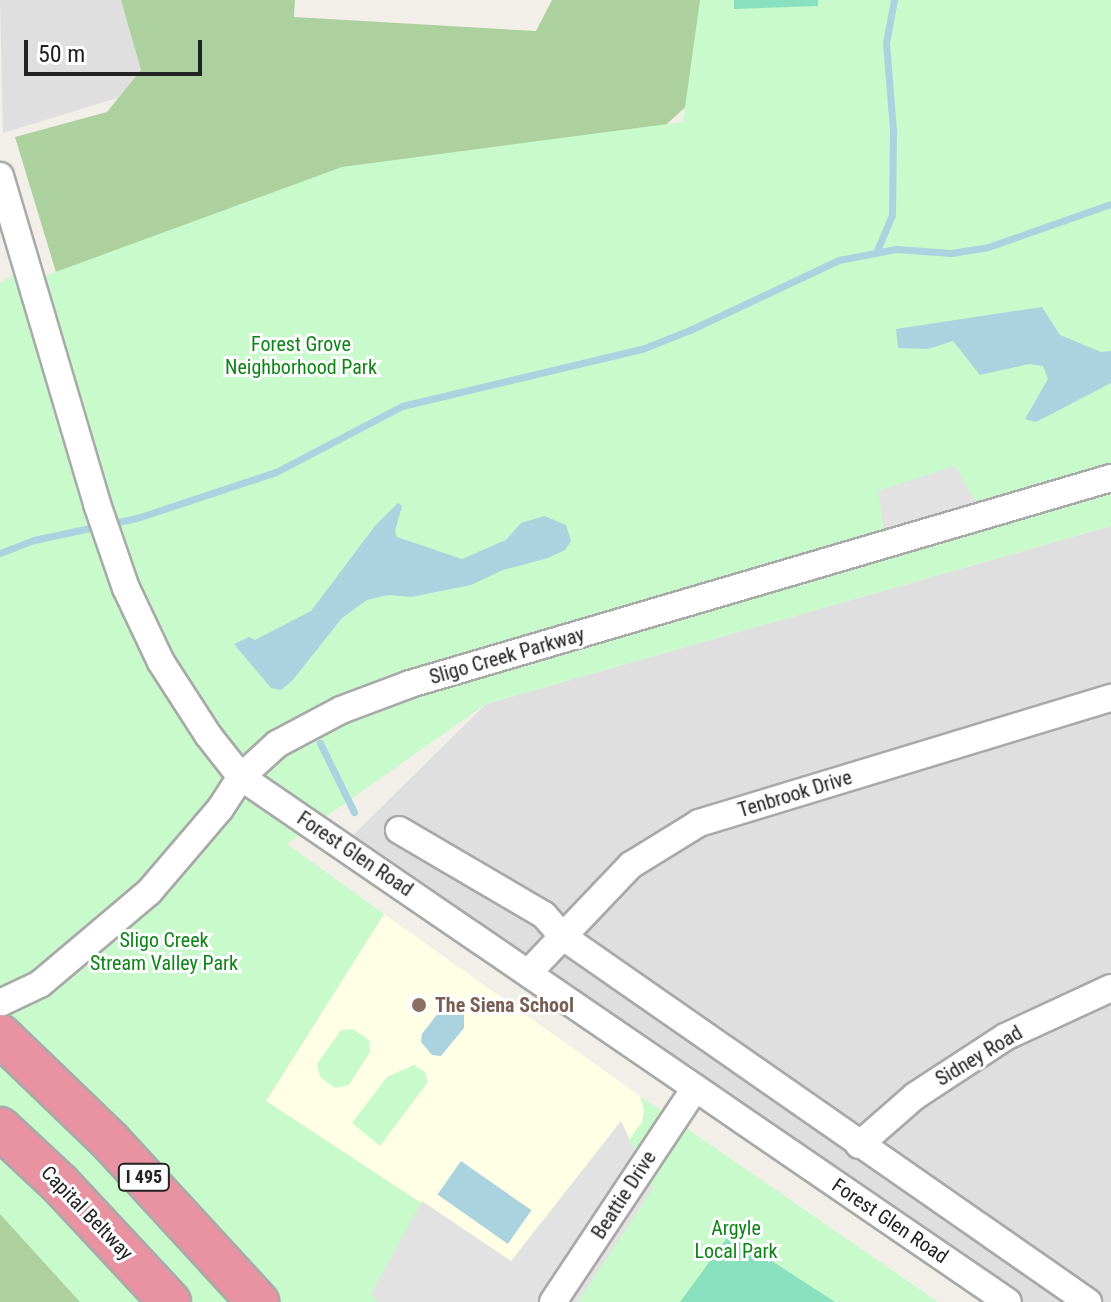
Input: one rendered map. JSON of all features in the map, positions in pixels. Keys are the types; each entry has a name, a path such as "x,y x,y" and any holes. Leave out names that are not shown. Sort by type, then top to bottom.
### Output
{"highway":[{"name":"I 495","path":"13,1046 120,1151 258,1302"},
{"name":"Capital Beltway","path":"0,1128 60,1184 170,1302"}],"street":[{"name":"Forest Glen Road","path":"0,176 10,242 126,588 161,662 208,735 241,777 1008,1302"},
{"name":"Sligo Creek Parkway","path":"0,1003 40,984 149,892 220,809 241,777 277,744 341,710 410,684 1111,478"},
{"name":"Tenbrook Drive","path":"528,973 631,865 699,823 1111,698"},
{"path":"399,830 544,915 562,936 1088,1302"},
{"name":"Sidney Road","path":"859,1145 915,1096 1005,1037 1111,988"},
{"name":"Beattie Drive","path":"553,1302 695,1088"}],"shaded area":[{"path":"0,0 134,0 160,85 3,133"},
{"path":"955,466 976,502 884,532 878,491"},
{"path":"1111,526 1111,1302 1008,1302 342,846 486,704"},
{"name":"The Siena School","path":"384,914 640,1096 644,1109 642,1122 532,1276 266,1101"},
{"path":"621,1121 653,1188 578,1302 378,1302 371,1294 422,1201 511,1261"}],"green space":[{"path":"121,0 295,0 294,17 536,31 552,0 1111,0 592,311 703,91 622,165 75,335 15,137 107,112 141,70"},
{"name":"Sligo Creek Stream Valley Park","path":"700,0 1111,0 1111,526 486,704 287,844 384,914 266,1101 532,1276 642,1122 644,1109 640,1096 938,1302 80,1302 0,1214 0,284 16,272 20,285 342,167 683,122"},
{"path":"734,0 818,0 818,6 734,9"},
{"path":"353,1029 369,1040 370,1052 349,1085 335,1088 320,1077 317,1064 341,1030"},
{"path":"414,1065 425,1072 428,1082 380,1146 352,1123 387,1077"},
{"path":"0,1205 100,1302 0,1302"},
{"name":"Argyle Local Park","path":"730,1234 835,1302 680,1302"}],"water":[{"path":"1042,307 1060,335 1101,352 1111,351 1111,383 1036,422 1025,419 1048,379 1043,366 1029,364 980,375 953,341 928,349 898,348 896,329"},
{"path":"398,503 402,506 395,531 397,537 462,559 506,540 521,523 544,516 566,525 571,541 565,550 548,558 503,570 471,585 411,597 388,595 367,600 342,618 292,681 281,690 271,688 234,644 249,637 255,640 311,611 375,526"},
{"path":"449,1005 464,1013 464,1028 441,1056 432,1055 421,1042 422,1034 441,1009"},
{"path":"461,1161 531,1210 508,1244 437,1195"}],"waterway":[{"path":"876,253 892,215 893,130 886,43 894,0"},
{"path":"0,553 34,540 137,518 276,472 402,406 642,349 690,330 839,260 896,249 951,253 988,247 1111,204"},
{"path":"320,743 354,812"}],"place":[{"name":"The Siena School","path":"419,1005"}],"park label":[{"name":"Forest Grove Neighborhood Park","path":"301,356"}]}
